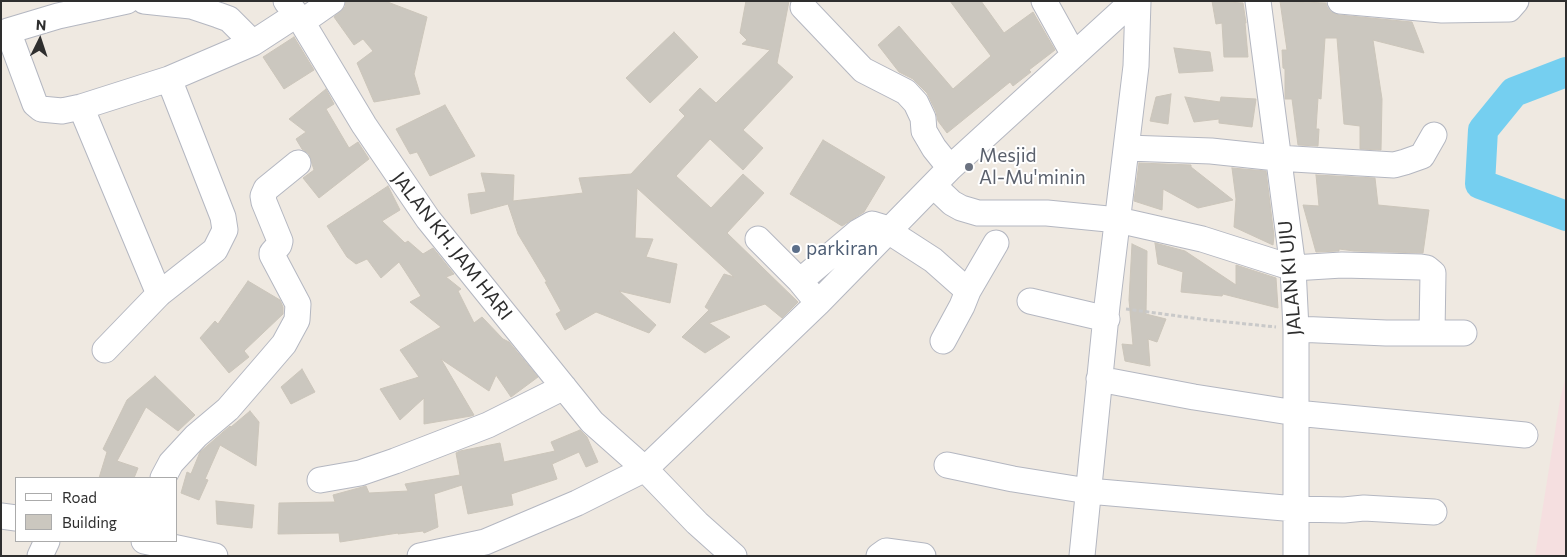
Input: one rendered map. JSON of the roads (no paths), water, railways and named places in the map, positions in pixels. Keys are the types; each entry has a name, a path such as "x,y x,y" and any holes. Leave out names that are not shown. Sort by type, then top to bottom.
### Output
{"street":[{"path":"127,1 58,16 5,34 35,104 41,109 62,111 81,107 169,79 253,43 295,13 332,1"},
{"path":"144,1 191,6 229,19 253,43"},
{"path":"1044,1 1074,55"},
{"path":"420,556 484,549 646,469 818,303 942,177 1133,1"},
{"path":"1082,556 1099,379 1136,66 1138,1"},
{"name":"JALAN KI UJU","path":"1258,1 1277,158 1293,268 1296,329 1296,556"},
{"path":"1340,1 1442,10 1509,9 1516,1"},
{"path":"802,7 863,70 906,92 916,103 924,130 934,148 952,203 961,208 978,212 1047,213 1118,220 1202,239 1293,268 1421,266 1433,273 1432,332"},
{"name":"JALAN KH. JAM HARI","path":"295,13 364,126 428,219 592,422 646,469"},
{"path":"106,350 159,294 215,250 225,230 223,217 169,79"},
{"path":"81,107 159,294"},
{"path":"1127,148 1211,150 1277,158 1394,165 1422,156 1434,135"},
{"path":"164,477 171,463 196,436 228,409 284,344 297,320 298,304 272,255 272,252 280,245 280,241 264,202 264,196 266,189 298,163"},
{"path":"800,281 864,227 872,224 889,232 934,260 968,291"},
{"path":"758,239 800,281 818,303"},
{"path":"942,341 996,243"},
{"path":"1030,300 1107,313"},
{"path":"1296,329 1386,333 1464,333"},
{"path":"1099,379 1194,397 1296,413 1524,435"},
{"path":"320,480 360,473 396,461 488,425 564,387"},
{"path":"948,465 1012,479 1088,491 1296,509 1344,510 1364,508 1434,512"},
{"path":"646,469 697,523 734,556"},
{"path":"1,516 15,518"},
{"path":"40,556 47,542"},
{"path":"149,542 215,556"},
{"path":"879,556 886,551 923,556"}],"waterway":[{"path":"1566,72 1514,92 1483,130 1480,184 1566,216"}],"place":[{"name":"Mesjid Al-Mu'minin","path":"969,167"},
{"name":"parkiran","path":"796,249"}]}
